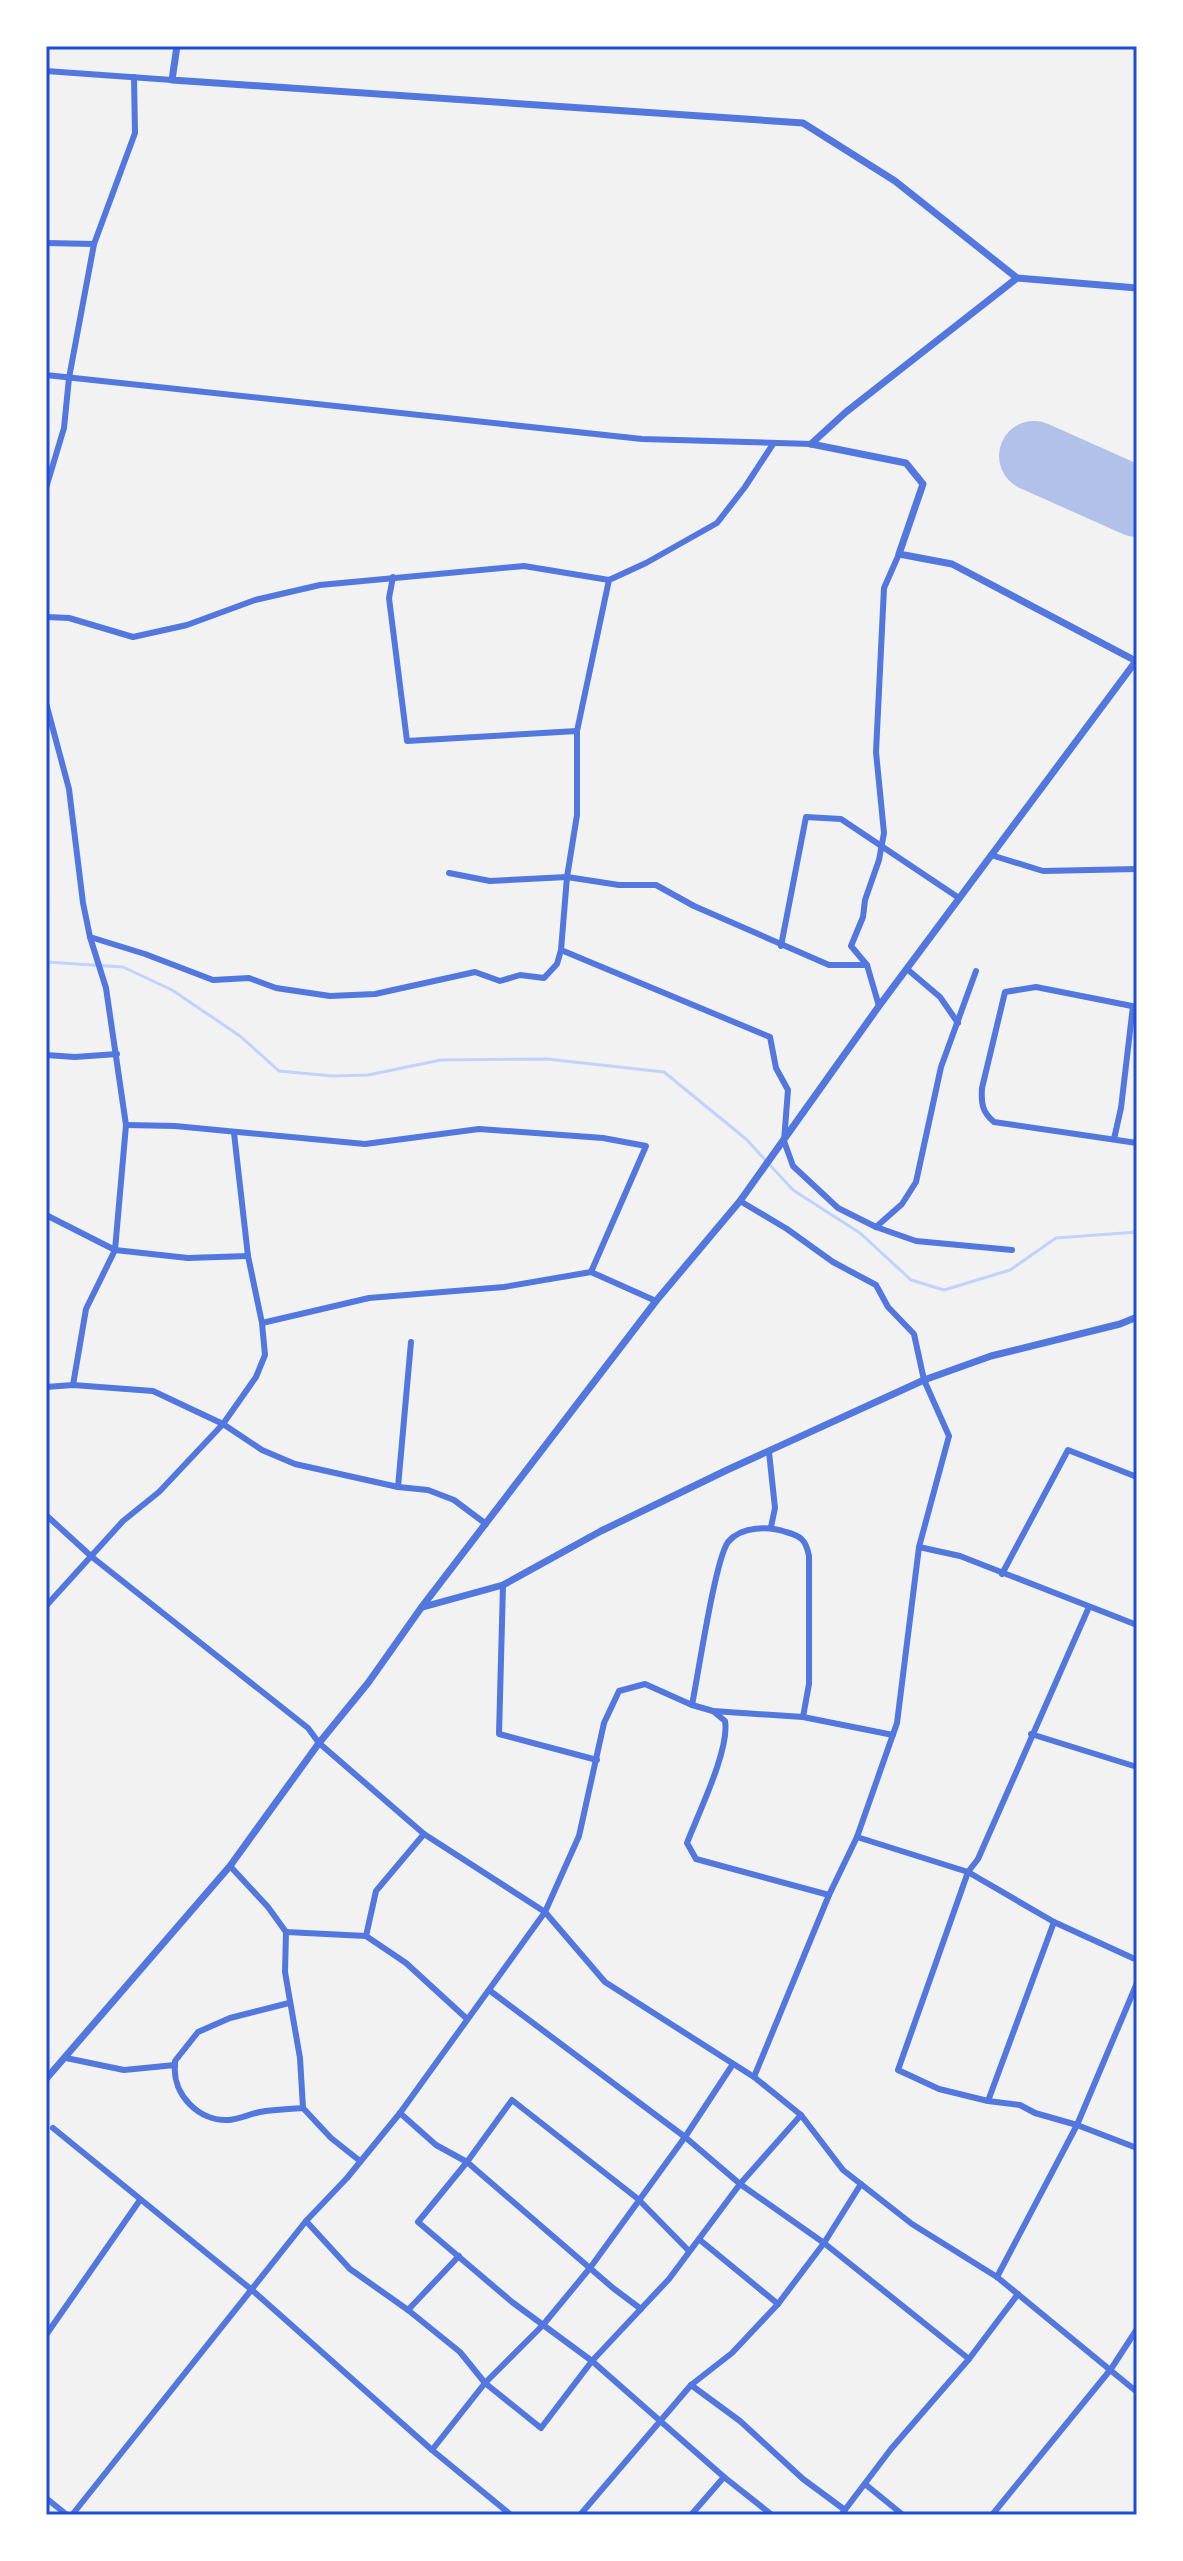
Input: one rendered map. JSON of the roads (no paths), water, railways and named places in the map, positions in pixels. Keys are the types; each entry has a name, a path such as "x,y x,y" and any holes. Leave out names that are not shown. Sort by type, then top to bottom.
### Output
{"street":[{"path":"172,80 177,46"},
{"path":"46,71 803,123 895,181 1017,278 1137,288"},
{"path":"46,488 64,428 69,378 94,244 135,133 134,77"},
{"path":"46,243 94,244"},
{"path":"811,444 846,412 1017,278"},
{"path":"46,375 642,439 811,444 906,463 923,484 884,588 876,752 884,833 863,917 851,946 867,965 879,1006"},
{"path":"46,617 69,618 133,637 187,625 255,600 320,585 524,566 609,580 717,523 773,444"},
{"path":"46,2079 230,1866 319,1743 368,1683 421,1608 656,1301 740,1201 879,1006 1136,661 952,564 899,554"},
{"path":"393,577 389,598 407,741 577,731"},
{"path":"90,937 213,980 249,978 276,988 330,996 375,994 475,972 500,981 520,975 544,978 557,964 561,950 567,877 577,815 577,731 609,580"},
{"path":"46,703 48,728 69,789 74,845 90,937 106,988 126,1125 115,1250 86,1309 73,1385"},
{"path":"781,946 806,817 841,819 959,898"},
{"path":"991,855 1043,871 1137,869"},
{"path":"449,873 490,881 567,877 619,885 656,885 694,906 829,965 867,965"},
{"path":"561,950 770,1037 776,1068 788,1090 784,1141 793,1166 838,1208 876,1227 916,1241 1012,1250"},
{"path":"907,969 940,997 958,1023"},
{"path":"876,1227 902,1204 916,1182 934,1092 976,971"},
{"path":"1114,1139 1135,1006 1036,987 1005,992 982,1088 981,1101 985,1115 994,1122 1137,1143"},
{"path":"46,1055 75,1057 117,1054"},
{"path":"126,1125 175,1126 365,1144 479,1129 603,1138 646,1146 591,1272"},
{"path":"46,1606 123,1521 159,1492 223,1424 256,1377 265,1355 262,1323 248,1256 234,1133"},
{"path":"740,1201 833,1262 876,1285 888,1307 914,1334 924,1380 949,1436 919,1547 897,1723 857,1837 829,1895 754,2077"},
{"path":"46,1215 115,1250 188,1258 248,1256"},
{"path":"262,1323 369,1298 504,1287 591,1272 656,1301"},
{"path":"421,1608 503,1585 601,1531 924,1380 991,1356 1137,1317"},
{"path":"398,1487 411,1342"},
{"path":"46,1387 73,1385 153,1391 223,1424 262,1450 295,1464 398,1487 428,1490 454,1500 486,1524"},
{"path":"1002,1574 1068,1450 1137,1477"},
{"path":"769,1452 775,1508 771,1527"},
{"path":"46,1515 92,1557 308,1728 319,1743 424,1834 545,1912 605,1982 754,2077 801,2115 843,2170 912,2224 997,2277 1137,2392"},
{"path":"692,1705 719,1568 727,1543 738,1533 771,1527 801,1536 809,1556 809,1684 803,1717"},
{"path":"919,1547 960,1556 1137,1625"},
{"path":"503,1585 499,1734 597,1760"},
{"path":"1089,1607 978,1859 968,1872 898,2070 939,2089 1020,2105 1137,2148"},
{"path":"46,2498 70,2515 306,2221 400,2113 545,1912 579,1836 604,1723 619,1691 645,1684 713,1711 803,1717 893,1735"},
{"path":"713,1711 725,1721 727,1729 723,1749 687,1843 696,1859 829,1895"},
{"path":"1031,1734 1137,1767"},
{"path":"366,1936 376,1891 424,1834"},
{"path":"857,1837 968,1872 1054,1922 1137,1960"},
{"path":"230,1866 268,1907 286,1932 285,1972 300,2058 303,2108 331,2138 360,2161"},
{"path":"988,2101 1054,1922"},
{"path":"286,1932 366,1936 406,1963 466,2018"},
{"path":"997,2277 1077,2125 1137,1983"},
{"path":"489,1990 685,2137 740,2184 824,2243 969,2359"},
{"path":"289,2003 230,2018 198,2032 175,2061 173,2081 187,2103 205,2116 228,2120 262,2111 303,2108"},
{"path":"66,2058 124,2070 175,2065"},
{"path":"432,2450 485,2383 543,2325 590,2268 685,2137 733,2064"},
{"path":"688,2250 638,2199 512,2100 418,2222 543,2325 592,2361 772,2515"},
{"path":"400,2113 436,2145 467,2162 641,2309"},
{"path":"306,2221 350,2269 460,2352 485,2383 541,2428 592,2361 669,2279 740,2184 801,2115"},
{"path":"53,2128 252,2290 432,2450 511,2515"},
{"path":"580,2515 659,2421 679,2403 691,2385 732,2353 778,2304 824,2243 861,2184"},
{"path":"46,2335 140,2200"},
{"path":"700,2240 778,2304"},
{"path":"408,2310 459,2256"},
{"path":"691,2385 740,2421 843,2513 891,2449 969,2359 1018,2294"},
{"path":"992,2515 1111,2369 1137,2329"},
{"path":"691,2515 724,2477"},
{"path":"865,2484 903,2515"}],"waterway":[{"path":"46,962 123,967 172,990 240,1036 279,1071 333,1076 368,1075 441,1060 547,1059 664,1072 746,1139 793,1190 860,1233 911,1280 944,1290 1010,1270 1056,1238 1137,1232"}]}
